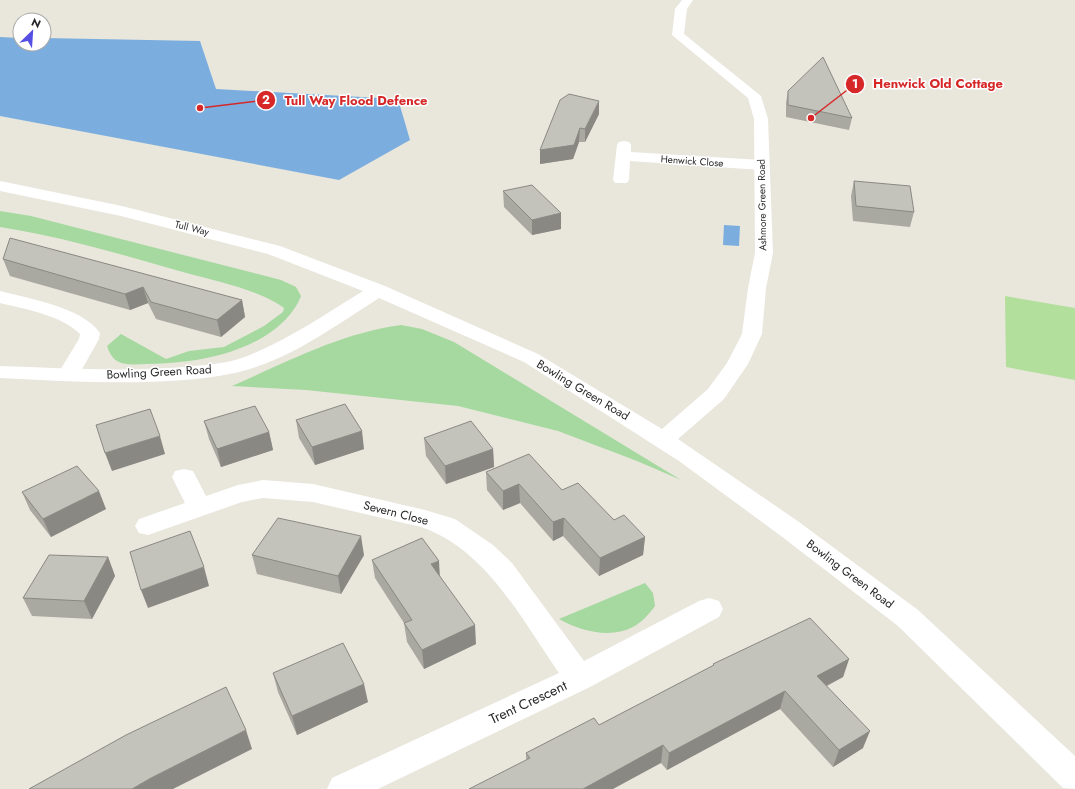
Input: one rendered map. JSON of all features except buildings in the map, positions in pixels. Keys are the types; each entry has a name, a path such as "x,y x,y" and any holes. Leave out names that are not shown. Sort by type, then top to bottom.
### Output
{"street":[{"name":"Ashmore Green Road","path":"664,440 716,394 737,364 752,334 757,288 764,253 761,120 754,96 678,35 681,9 688,0"},
{"name":"Henwick Close","path":"621,180 624,151 761,165"},
{"name":"Tull Way","path":"0,186 122,211 274,250 378,290"},
{"name":"Bowling Green Road","path":"0,372 68,375 182,374 220,369 246,363 292,343 378,290 531,358 664,440 790,529 908,618 1075,777"},
{"path":"0,297 67,317 87,329 90,333 89,339 68,375"},
{"path":"184,477 200,508"},
{"name":"Severn Close","path":"148,526 238,494 263,489 289,490 320,494 425,519 446,526 484,552 502,570 579,678"},
{"name":"Trent Crescent","path":"344,789 579,678 709,609"}],"green space":[{"path":"0,211 31,216 281,280 296,287 301,296 295,308 276,328 265,336 237,350 193,361 135,364 120,363 113,358 107,346 121,334 166,359 189,351 224,347 264,326 283,312 284,308 264,296 226,283 48,236 0,227"},
{"path":"1005,296 1075,308 1075,380 1006,367"},
{"path":"401,325 422,329 454,342 681,480 637,461 558,431 458,406 306,390 232,386 336,341 379,329"},
{"path":"645,583 653,593 655,606 639,623 624,631 605,633 595,632 576,627 559,619"}],"water":[{"path":"0,37 12,38 12,52 52,52 52,38 200,41 216,89 398,99 410,140 339,180 0,116"},
{"path":"724,225 740,226 739,246 723,245"}],"place":[{"name":"Tull Way Flood Defence","path":"200,108"},
{"name":"Henwick Old Cottage","path":"811,118"}]}
